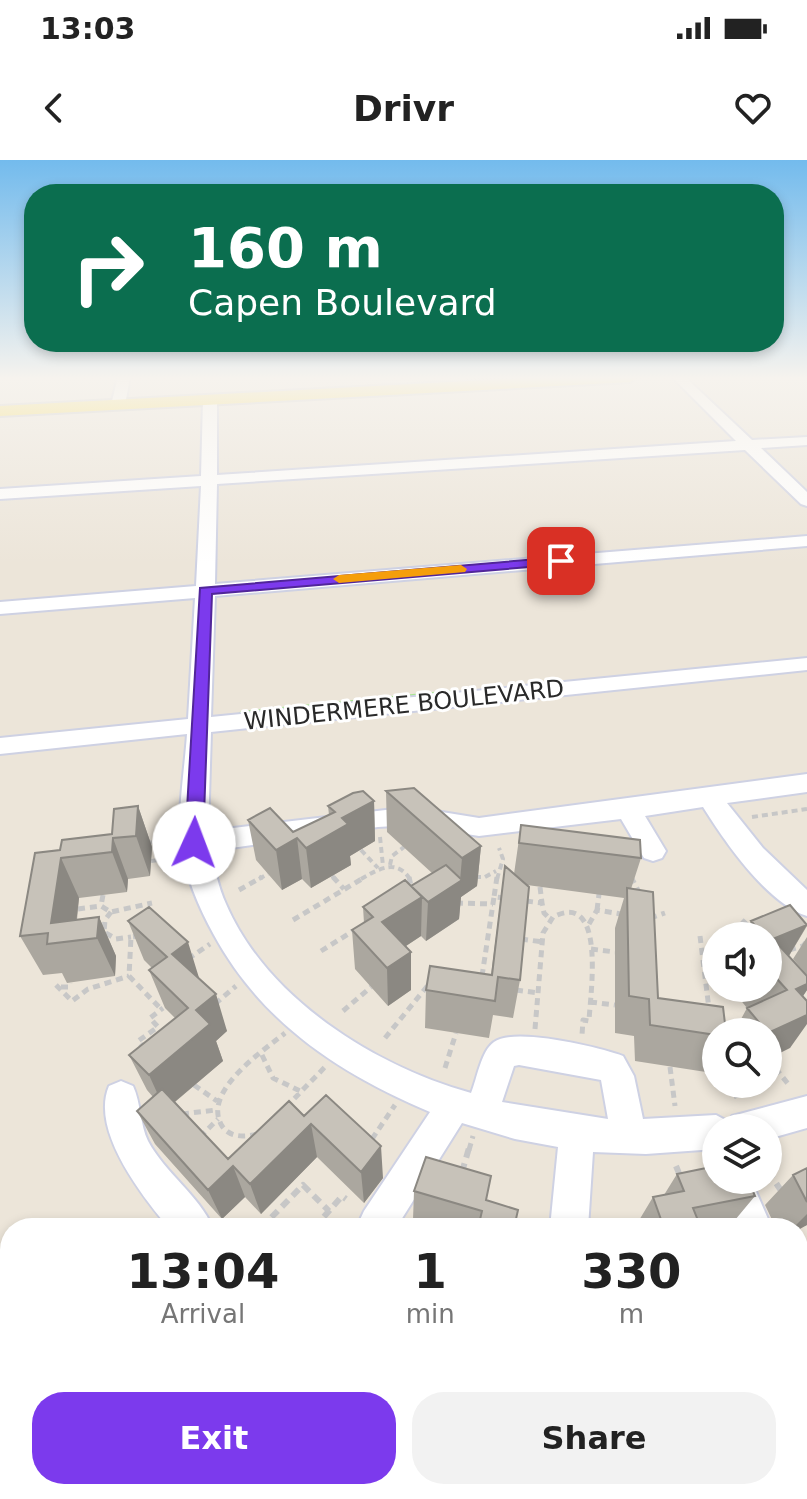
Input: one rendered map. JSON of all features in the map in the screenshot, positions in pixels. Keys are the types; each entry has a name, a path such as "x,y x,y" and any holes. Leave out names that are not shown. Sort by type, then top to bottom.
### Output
{"street":[{"path":"210,439 201,718 182,847 203,884 215,914 255,977 284,1007 357,1062 469,1119 577,1133 629,1136 702,1128"},
{"path":"743,439 807,501"},
{"path":"0,494 807,441"},
{"path":"528,559 807,531"},
{"path":"0,597 807,541"},
{"path":"0,608 205,585"},
{"name":"WINDERMERE BOULEVARD","path":"0,746 201,718 701,668 807,651"},
{"name":"WINDERMERE BOULEVARD","path":"701,668 807,664"},
{"name":"WINDERMERE BOULEVARD","path":"0,730 201,718"},
{"path":"182,847 378,818 411,816 479,827 807,783"},
{"path":"709,797 771,873 807,905"},
{"path":"628,809 653,851"},
{"path":"382,1218 469,1119 507,1051 519,1050 611,1067 617,1076 629,1136"},
{"path":"121,1097 131,1146 159,1188 185,1218"},
{"path":"756,1114 798,1098"},
{"path":"570,1218 577,1133"},
{"path":"739,1194 749,1218"}],"path":[{"path":"752,817 807,809"},
{"path":"378,823 380,867"},
{"path":"134,844 182,847"},
{"path":"151,861 182,847"},
{"path":"390,865 392,856 404,847"},
{"path":"482,979 498,869 503,859 499,848"},
{"path":"361,850 380,867"},
{"path":"293,920 380,867 390,865 408,873 413,886 408,897"},
{"path":"470,876 485,877 498,869"},
{"path":"627,872 650,918"},
{"path":"239,890 268,874"},
{"path":"332,876 344,889"},
{"path":"413,886 420,887"},
{"path":"540,887 544,913 549,918"},
{"path":"582,1045 583,1020 589,1021 589,924 597,910 599,894"},
{"path":"101,906 103,895"},
{"path":"494,897 510,899"},
{"path":"450,900 461,904 493,904"},
{"path":"526,901 542,903"},
{"path":"78,909 101,906 111,912 152,903"},
{"path":"597,910 650,918 665,913"},
{"path":"111,912 103,924 108,935 116,939 151,935"},
{"path":"535,1037 543,942 549,918 555,913 574,914 589,924"},
{"path":"321,951 360,927"},
{"path":"102,940 108,935"},
{"path":"700,936 704,949 710,1018"},
{"path":"131,937 129,976 163,1008 150,1018 158,1027 138,1041 153,1057"},
{"path":"521,939 543,942"},
{"path":"784,948 791,954 807,941"},
{"path":"182,964 210,944"},
{"path":"591,949 615,952"},
{"path":"70,983 69,987 58,986 72,1001 88,989 129,976"},
{"path":"385,1038 429,984 432,987"},
{"path":"206,1011 238,985"},
{"path":"343,1011 371,987"},
{"path":"516,990 539,993"},
{"path":"590,1002 615,1005"},
{"path":"267,1127 254,1136 240,1137 228,1133 218,1119 217,1101 223,1089 285,1033"},
{"path":"445,1068 456,1033"},
{"path":"262,1055 273,1078 301,1092"},
{"path":"284,1110 326,1065"},
{"path":"670,1067 675,1106"},
{"path":"782,1077 798,1098"},
{"path":"194,1085 217,1101"},
{"path":"365,1147 395,1105"},
{"path":"173,1116 216,1110"},
{"path":"196,1142 218,1119"},
{"path":"459,1185 469,1119"},
{"path":"254,1136 256,1150"},
{"path":"676,1166 685,1187"},
{"path":"271,1218 303,1185 329,1211"},
{"path":"323,1218 342,1196 346,1199"}],"green space":[{"path":"453,690 459,693 236,715 241,711"}],"building":[{"path":"414,788 481,846 462,858 386,791"},
{"path":"363,791 374,801 342,818 348,824 306,848 297,838 276,850 248,820 270,808 293,832 335,812 328,806"},
{"path":"138,806 136,836 113,838 112,852 61,858 51,923 99,917 97,938 47,944 48,933 20,936 35,853 60,850 62,840 112,834 114,809"},
{"path":"521,825 640,840 641,858 519,843"},
{"path":"446,865 462,880 428,902 411,886"},
{"path":"505,866 529,887 520,980 498,977 495,1001 426,990 430,966 492,975"},
{"path":"405,880 422,897 382,922 411,952 387,968 352,930 373,917 363,907"},
{"path":"627,888 653,892 658,998 723,1007 724,1018 702,1018 702,1033 650,1025 649,999 629,996"},
{"path":"790,905 807,925 782,935 782,922 751,921"},
{"path":"149,907 188,942 172,954 216,994 196,1010 210,1024 149,1075 129,1055 188,1008 149,970 167,957 128,921"},
{"path":"782,949 807,976 807,984 796,989 807,1001 807,1015 782,1027 782,1018 755,1018 747,1008 760,1002 782,1002 782,992 787,990 782,984"},
{"path":"162,1089 228,1159 289,1101 304,1116 326,1095 381,1146 361,1172 311,1124 250,1184 233,1166 208,1190 137,1111"},
{"path":"426,1157 491,1176 486,1200 518,1210 516,1218 480,1218 482,1211 414,1191"},
{"path":"807,1168 807,1202 793,1175"},
{"path":"702,1169 702,1194 755,1196 693,1208 697,1218 660,1218 653,1197 684,1191 677,1174"}],"slow traffic":[{"path":"339,579 461,569"}],"route":[{"path":"194,843 205,591 561,561"}]}
